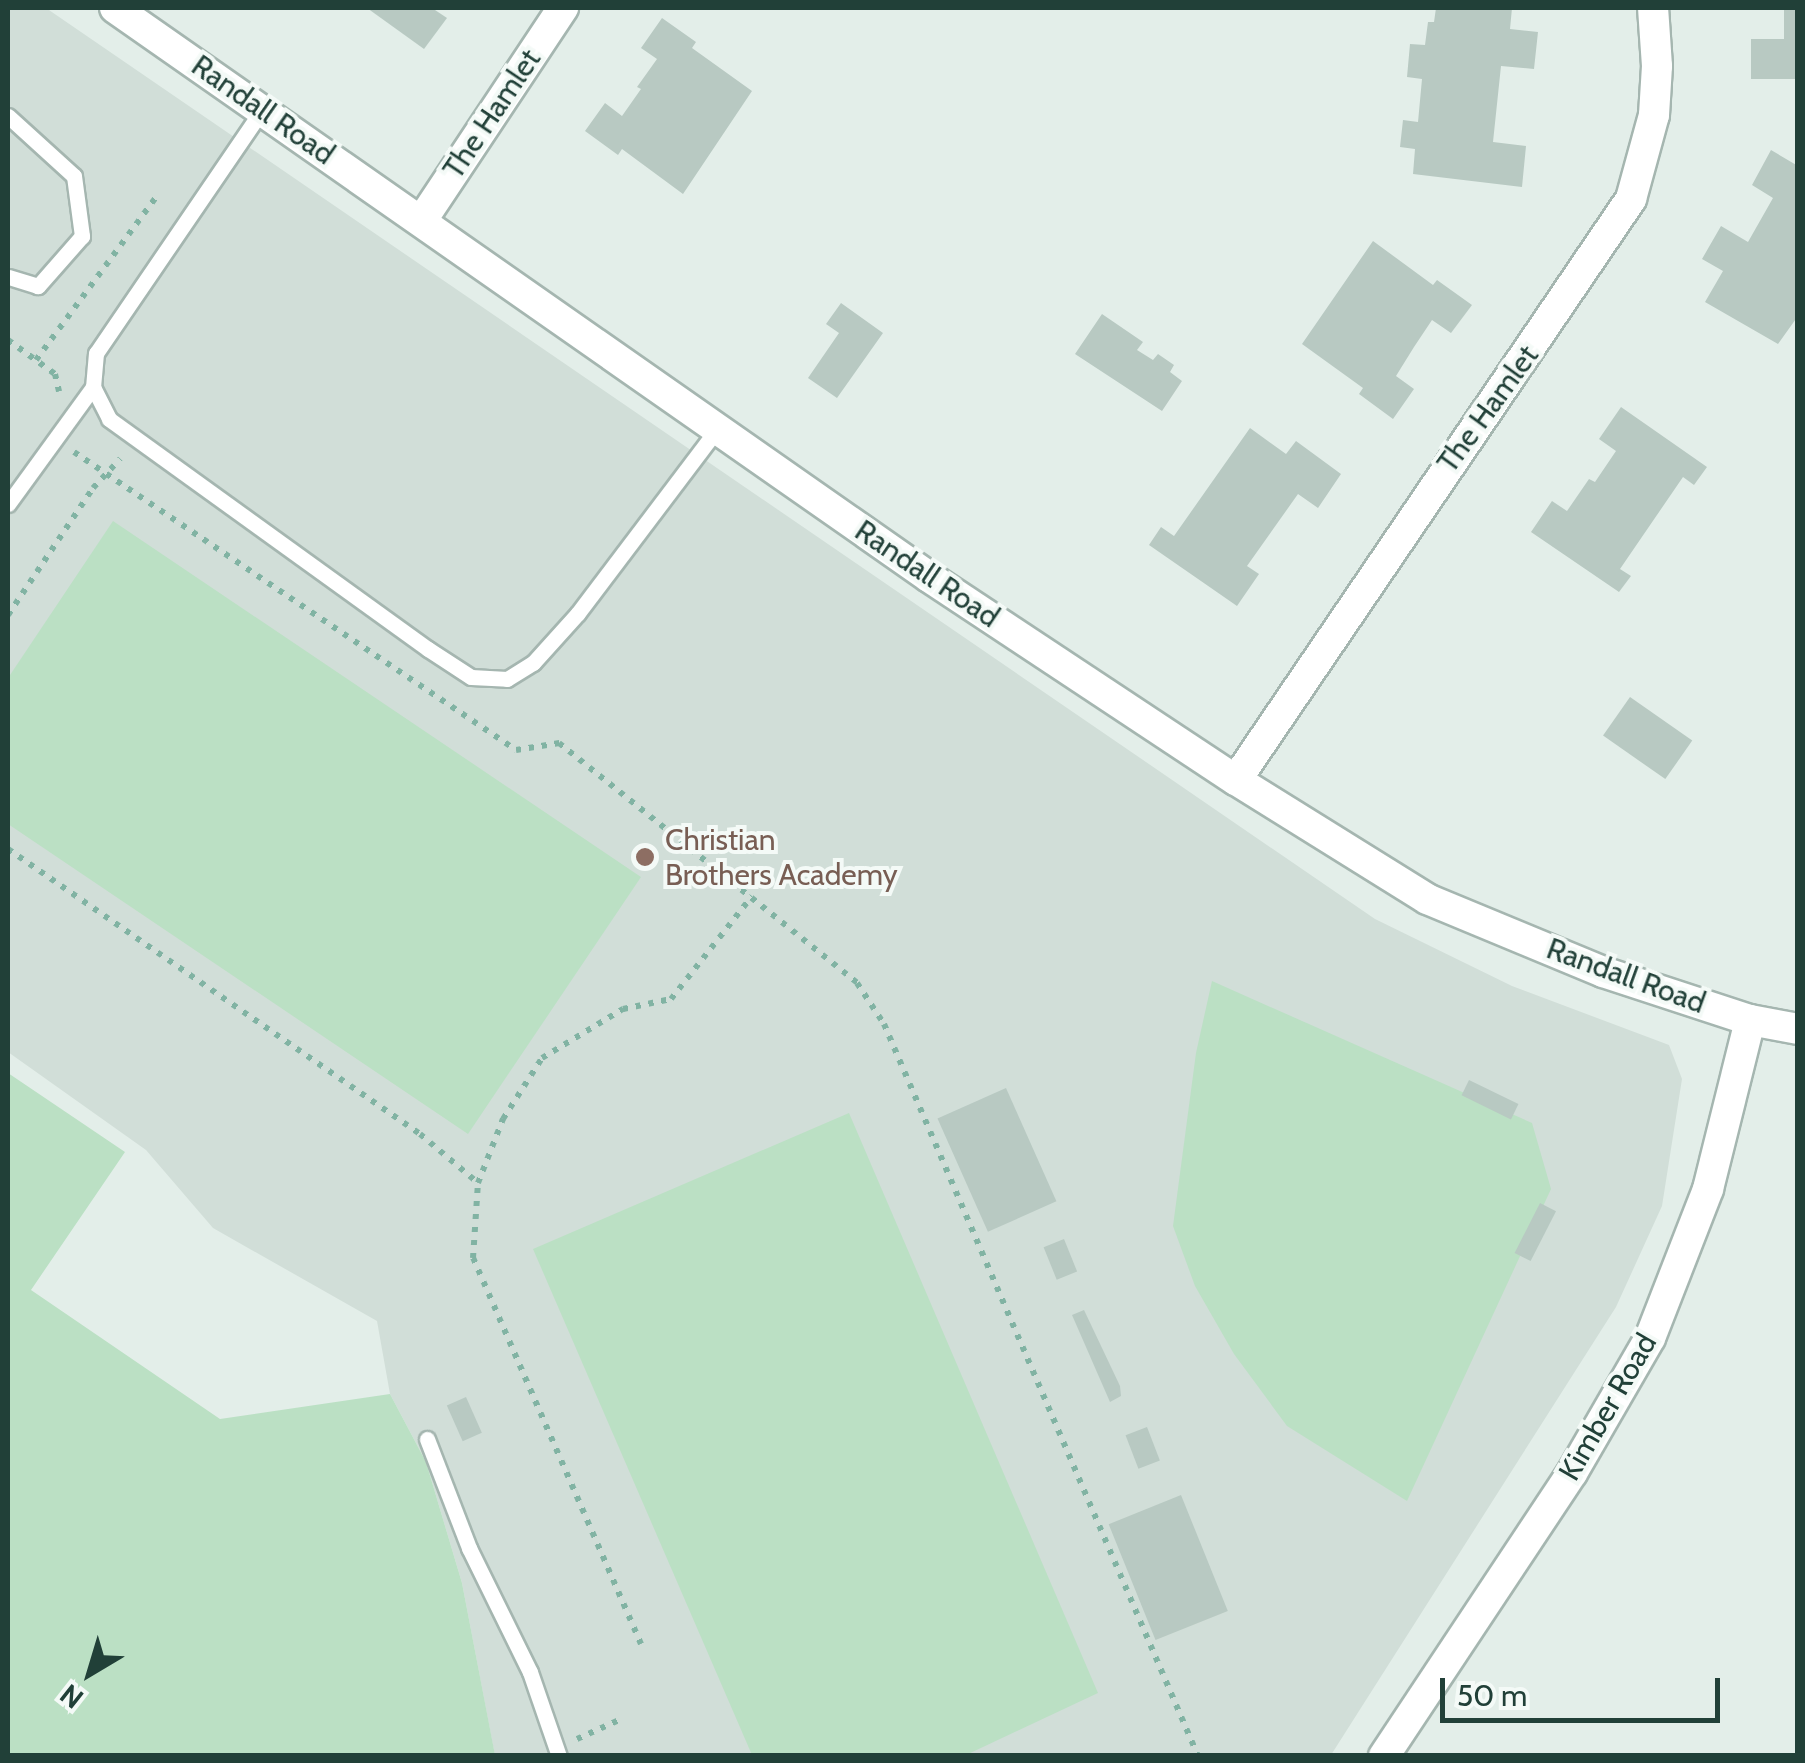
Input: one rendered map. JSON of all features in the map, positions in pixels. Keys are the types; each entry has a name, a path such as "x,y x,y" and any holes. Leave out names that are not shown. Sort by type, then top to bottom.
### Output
{"street":[{"name":"Randall Road","path":"115,8 928,577 1236,780 1427,899 1603,972 1750,1020 1798,1029"},
{"name":"The Hamlet","path":"422,220 563,8"},
{"name":"The Hamlet","path":"1236,780 1631,199 1654,115 1657,66 1652,8"},
{"name":"Kimber Road","path":"1384,1756 1572,1473 1650,1338 1708,1189 1750,1020"}],"lane":[{"path":"8,504 92,387 96,353 262,110"},
{"path":"8,116 74,176 82,236 38,286 8,277"},
{"path":"92,387 109,419 472,677 507,678 533,663 578,613 718,429"},
{"path":"427,1439 469,1548 530,1672 558,1752"}],"path":[{"path":"36,360 157,196"},
{"path":"8,340 55,374 72,451 516,750 558,743 856,983 884,1024 1198,1756"},
{"path":"8,615 93,488 136,438"},
{"path":"8,848 420,1134 478,1183"},
{"path":"641,1644 473,1258 478,1183 503,1119 542,1058 623,1009 671,1000 752,896"},
{"path":"558,1752 621,1719"}],"shaded area":[{"name":"Christian Brothers Academy","path":"8,8 46,8 1375,919 1512,986 1669,1045 1682,1079 1662,1206 1616,1307 1331,1755 495,1756 462,1583 426,1462 390,1394 377,1321 213,1228 146,1150 8,1052"}],"green space":[{"path":"113,521 641,877 468,1134 8,824 8,678"},
{"path":"1212,981 1532,1123 1551,1189 1407,1501 1287,1426 1234,1354 1195,1286 1173,1226 1196,1053"},
{"path":"8,1073 125,1152 31,1290 220,1419 390,1394 426,1462 462,1583 495,1755 8,1755"},
{"path":"849,1113 1098,1693 966,1755 752,1755 533,1249"}],"building":[{"path":"367,8 432,8 447,18 424,49"},
{"path":"1436,8 1512,8 1510,29 1538,32 1534,69 1501,66 1493,142 1526,146 1522,187 1413,174 1415,149 1400,147 1403,120 1418,122 1422,79 1407,77 1410,44 1425,45 1428,22 1434,22"},
{"path":"1784,8 1798,8 1798,79 1751,79 1751,39 1784,39"},
{"path":"662,18 696,42 692,48 752,91 683,194 622,149 618,155 585,131 605,103 622,116 641,89 637,87 657,59 641,48"},
{"path":"1771,150 1798,166 1798,316 1778,344 1705,302 1723,271 1702,259 1721,226 1748,242 1773,198 1752,185"},
{"path":"1373,241 1433,285 1437,280 1472,305 1451,333 1432,320 1396,376 1414,389 1393,419 1359,394 1363,388 1302,344"},
{"path":"841,303 883,333 837,398 808,378 839,333 826,324"},
{"path":"1102,314 1143,342 1137,350 1153,360 1158,354 1174,365 1170,372 1182,381 1162,411 1075,354"},
{"path":"1621,407 1707,467 1694,485 1683,477 1620,569 1631,576 1619,592 1531,532 1552,501 1567,511 1589,479 1595,482 1616,451 1599,439"},
{"path":"1250,428 1286,454 1296,441 1341,474 1318,508 1298,494 1247,566 1259,574 1237,606 1149,545 1161,527 1174,536"},
{"path":"1630,697 1692,741 1665,779 1603,736"},
{"path":"1469,1080 1518,1104 1511,1119 1462,1095"},
{"path":"1006,1088 1056,1201 988,1232 937,1119"},
{"path":"1540,1203 1556,1211 1531,1261 1515,1253"},
{"path":"1064,1239 1077,1271 1057,1280 1044,1247"},
{"path":"1084,1310 1120,1386 1121,1396 1110,1402 1072,1315"},
{"path":"466,1397 482,1433 463,1441 447,1406"},
{"path":"1147,1427 1160,1461 1138,1469 1126,1435"},
{"path":"1181,1495 1228,1611 1156,1640 1109,1524"}],"place":[{"name":"Christian Brothers Academy","path":"645,857"}]}
